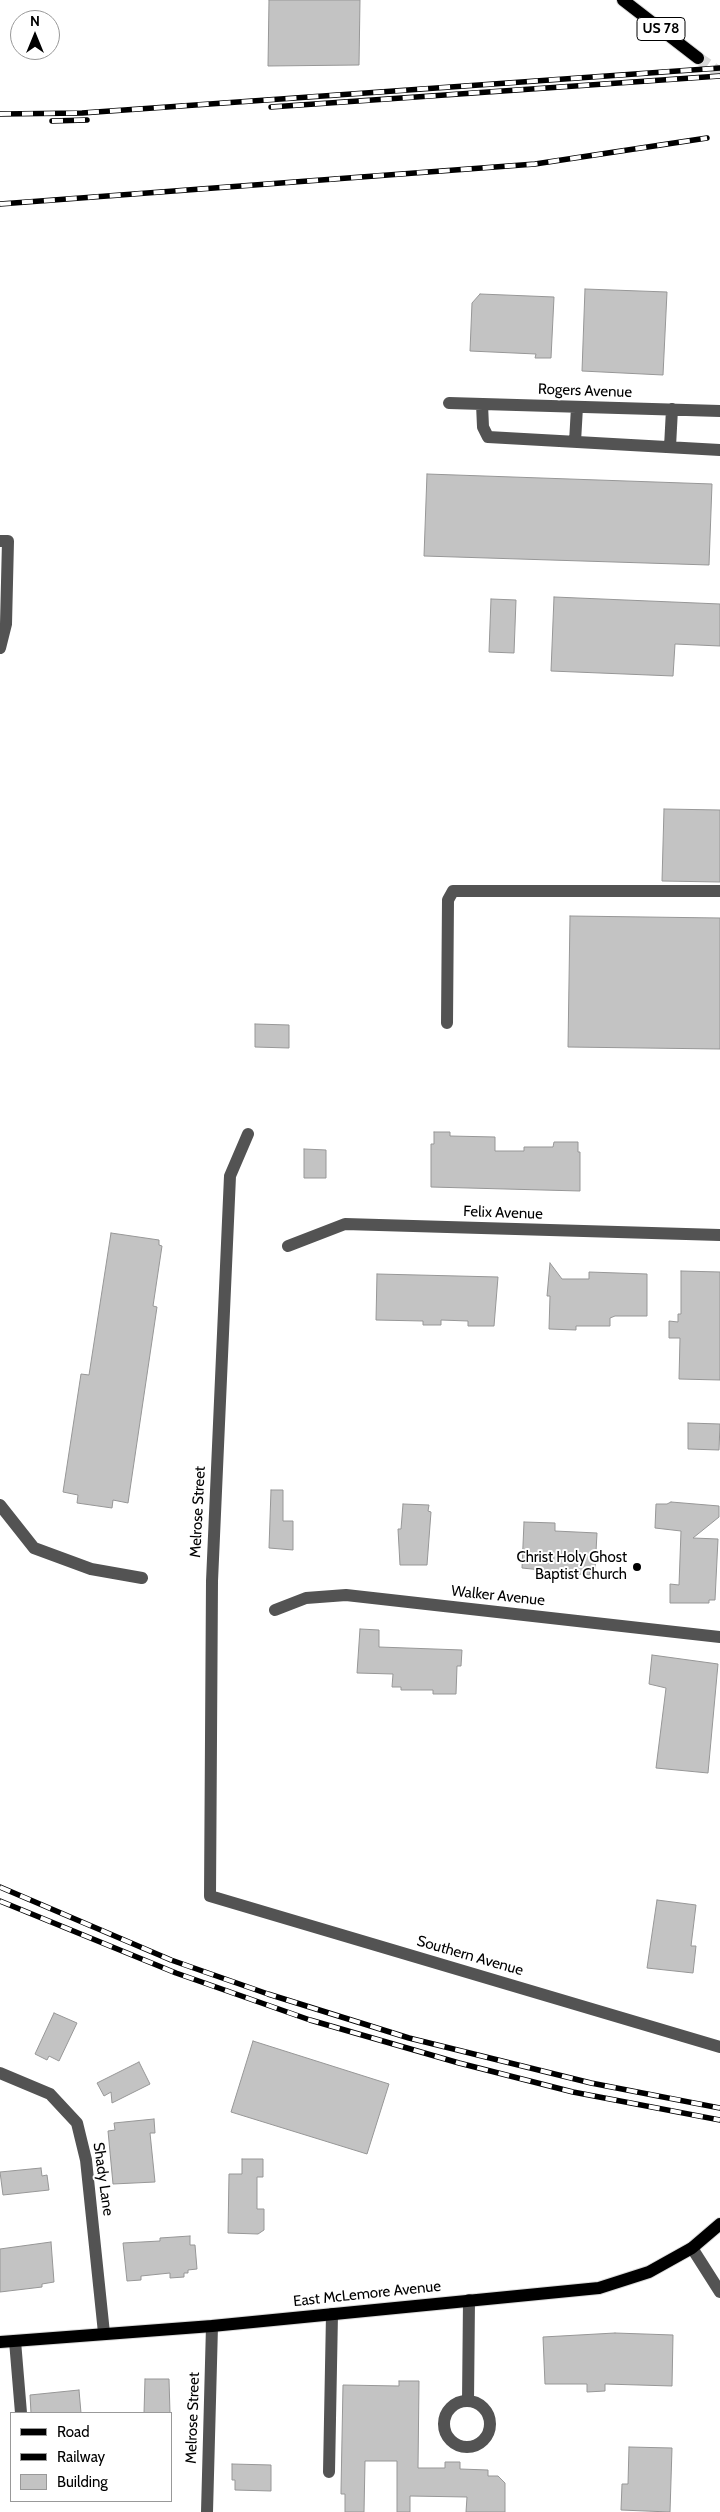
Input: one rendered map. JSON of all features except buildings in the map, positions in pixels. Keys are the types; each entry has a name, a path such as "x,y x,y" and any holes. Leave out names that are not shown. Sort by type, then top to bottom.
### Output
{"main road":[{"name":"US 78","path":"623,0 698,58"},
{"name":"East McLemore Avenue","path":"0,2342 212,2326 598,2288 649,2272 692,2248 720,2224"}],"street":[{"name":"Rogers Avenue","path":"449,403 720,411"},
{"path":"482,404 483,427 488,437 720,450"},
{"path":"575,442 577,406"},
{"path":"670,447 672,410"},
{"path":"0,541 8,541 0,648"},
{"path":"447,1023 448,900 453,891 720,891"},
{"name":"Melrose Street","path":"210,1896 212,1581 230,1176 248,1134"},
{"name":"Felix Avenue","path":"288,1246 345,1224 720,1235"},
{"path":"0,1505 34,1548 91,1569 142,1578"},
{"name":"Walker Avenue","path":"275,1610 306,1598 346,1595 720,1637"},
{"name":"Southern Avenue","path":"210,1896 720,2047"},
{"name":"Shady Lane","path":"0,2073 50,2094 77,2123 86,2160 104,2333"},
{"path":"692,2248 720,2292"},
{"path":"468,2401 469,2300"},
{"path":"329,2472 332,2314"},
{"name":"Melrose Street","path":"207,2512 212,2326"},
{"path":"15,2341 21,2412"}],"tunnel":[{"path":"698,58 720,73"}],"railway":[{"path":"0,114 82,113 720,68"},
{"path":"271,107 720,76"},
{"path":"52,121 87,120"},
{"path":"0,204 535,164 707,138"},
{"path":"0,1887 171,1960 268,1994 409,2038 591,2083 720,2108"},
{"path":"0,1901 176,1973 310,2020 459,2063 573,2092 720,2120"}],"place":[{"name":"Christ Holy Ghost Baptist Church","path":"637,1567"}]}
